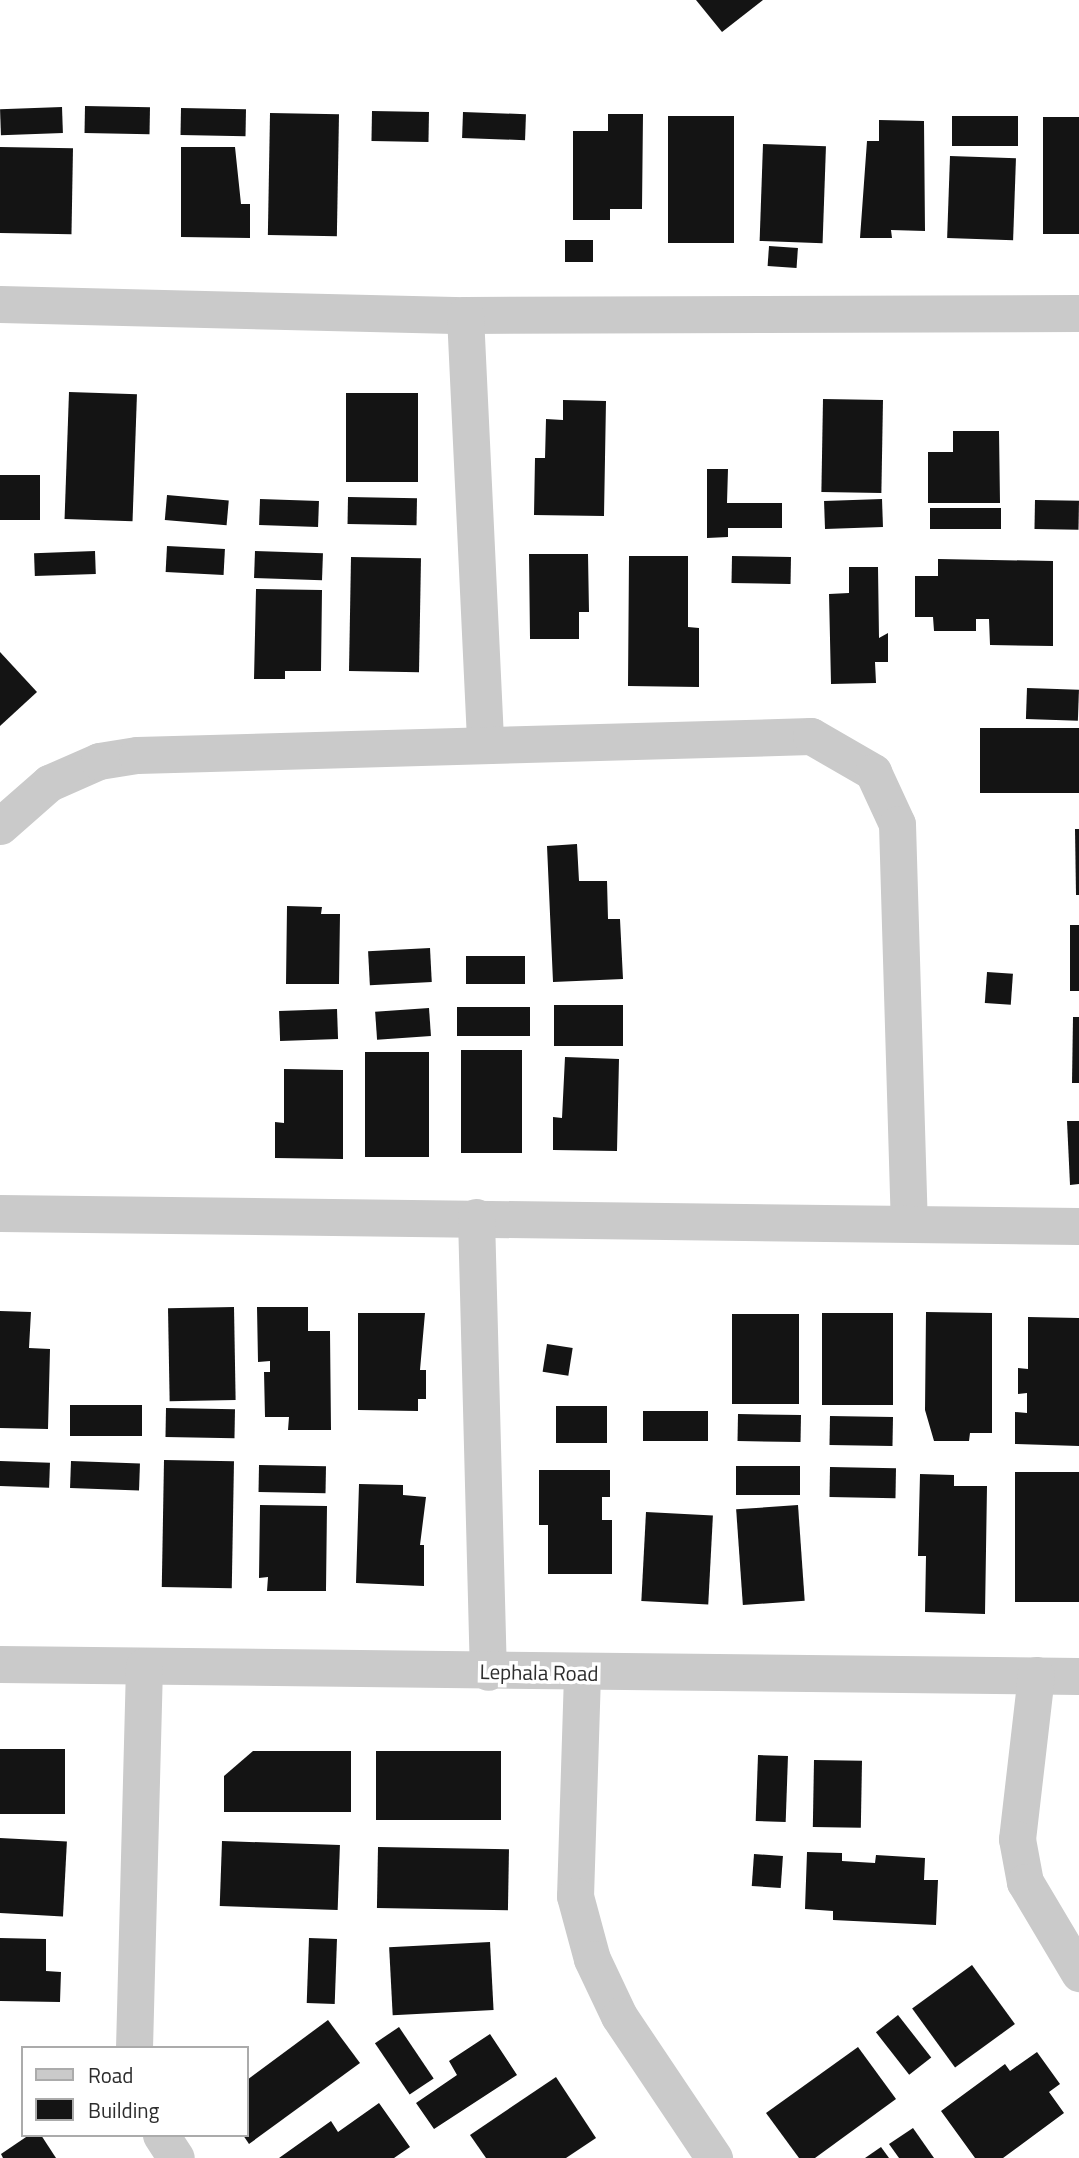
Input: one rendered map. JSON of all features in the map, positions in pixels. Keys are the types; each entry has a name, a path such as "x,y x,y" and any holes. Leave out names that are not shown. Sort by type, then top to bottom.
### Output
{"street":[{"path":"0,304 465,315 1079,313"},
{"path":"465,315 485,743"},
{"path":"0,827 49,782 99,761 137,755 485,743 811,736 873,772 897,824 909,1222"},
{"path":"0,1213 1079,1226"},
{"path":"476,1217 488,1672"},
{"name":"Lephala Road","path":"0,1664 582,1674 1079,1676"},
{"path":"134,2046 144,1666"},
{"path":"582,1674 575,1896 592,1959 619,2016 714,2158"},
{"path":"1036,1675 1017,1839 1025,1882 1079,1973"},
{"path":"162,2137 176,2158"}],"building":[{"path":"696,0 763,0 722,32"},
{"path":"85,106 150,107 150,134 85,133"},
{"path":"62,107 63,133 1,135 0,109"},
{"path":"181,108 246,109 246,136 181,135"},
{"path":"372,111 429,112 428,142 371,141"},
{"path":"463,112 526,114 525,140 462,138"},
{"path":"270,113 339,114 337,236 268,235"},
{"path":"608,114 643,114 642,209 610,209 610,220 573,220 573,131 608,131"},
{"path":"668,116 734,116 734,243 668,243"},
{"path":"952,116 1018,116 1018,146 952,146"},
{"path":"1043,117 1079,117 1079,234 1043,234"},
{"path":"879,120 924,121 925,231 891,230 892,238 860,238 867,141 879,141"},
{"path":"763,144 826,146 823,243 760,241"},
{"path":"0,147 73,148 71,234 0,233"},
{"path":"181,147 235,147 241,204 250,204 250,238 181,237"},
{"path":"950,156 1016,158 1013,240 947,238"},
{"path":"565,240 593,240 593,262 565,262"},
{"path":"769,246 798,248 797,268 768,266"},
{"path":"69,392 137,394 133,521 65,519"},
{"path":"346,393 418,393 418,482 346,482"},
{"path":"823,399 883,400 881,493 821,492"},
{"path":"563,400 606,401 604,516 534,515 535,458 545,458 546,419 563,420"},
{"path":"953,431 999,431 1000,503 928,503 928,452 953,452"},
{"path":"707,469 728,469 727,503 782,503 782,528 728,528 728,537 707,538"},
{"path":"0,475 40,475 40,520 0,520"},
{"path":"167,495 229,500 227,525 165,520"},
{"path":"348,497 417,498 417,525 348,524"},
{"path":"260,499 319,501 318,527 259,525"},
{"path":"882,499 883,527 825,529 824,501"},
{"path":"1035,500 1079,501 1078,530 1034,529"},
{"path":"930,508 1001,508 1001,529 930,529"},
{"path":"167,546 225,549 224,575 166,572"},
{"path":"95,551 96,574 35,576 34,553"},
{"path":"255,551 323,553 322,580 254,578"},
{"path":"529,554 588,554 589,612 579,612 579,639 530,639"},
{"path":"629,556 688,556 688,627 699,628 699,687 628,686"},
{"path":"732,556 791,557 791,584 732,583"},
{"path":"351,557 421,558 419,672 349,671"},
{"path":"938,559 1053,561 1053,646 990,645 989,619 976,619 976,631 934,631 933,617 915,617 915,576 938,576"},
{"path":"849,567 878,567 879,638 888,633 888,662 875,662 876,683 831,684 829,594 849,593"},
{"path":"256,589 322,590 321,671 285,671 285,679 254,679"},
{"path":"0,652 37,692 0,726"},
{"path":"1027,688 1079,690 1078,721 1026,719"},
{"path":"980,728 1079,728 1079,793 980,793"},
{"path":"1075,829 1079,829 1079,895 1076,895"},
{"path":"577,844 579,881 607,881 608,919 620,919 623,979 553,982 547,846"},
{"path":"287,906 322,907 321,914 340,914 339,984 286,984"},
{"path":"1070,925 1079,925 1079,991 1070,991"},
{"path":"430,948 432,982 370,985 368,951"},
{"path":"466,956 525,956 525,984 466,984"},
{"path":"987,972 1013,974 1011,1005 985,1003"},
{"path":"554,1005 623,1005 623,1046 554,1046"},
{"path":"457,1007 530,1007 530,1036 457,1036"},
{"path":"429,1008 431,1036 377,1040 375,1012"},
{"path":"337,1009 338,1039 280,1041 279,1011"},
{"path":"1073,1017 1079,1017 1079,1083 1072,1083"},
{"path":"461,1050 522,1050 522,1153 461,1153"},
{"path":"365,1052 429,1052 429,1157 365,1157"},
{"path":"565,1057 619,1059 617,1151 553,1150 553,1117 562,1118"},
{"path":"284,1069 343,1070 343,1159 275,1158 275,1122 284,1123"},
{"path":"1067,1121 1079,1121 1079,1184 1070,1185"},
{"path":"234,1307 236,1400 170,1401 168,1308"},
{"path":"257,1307 308,1307 308,1331 330,1331 331,1430 288,1430 289,1417 265,1417 264,1372 270,1372 270,1361 258,1362"},
{"path":"0,1311 31,1312 29,1348 50,1349 48,1429 0,1428"},
{"path":"926,1312 992,1313 992,1433 970,1433 969,1441 934,1441 925,1410"},
{"path":"358,1313 425,1313 420,1370 426,1370 426,1399 418,1399 418,1411 358,1410"},
{"path":"822,1313 893,1313 893,1405 822,1405"},
{"path":"732,1314 799,1314 799,1404 732,1404"},
{"path":"1028,1317 1079,1318 1079,1446 1015,1444 1015,1412 1027,1413 1027,1393 1018,1394 1018,1368 1028,1369"},
{"path":"547,1344 573,1348 568,1376 543,1372"},
{"path":"70,1405 142,1405 142,1436 70,1436"},
{"path":"556,1406 607,1406 607,1443 556,1443"},
{"path":"166,1408 235,1409 234,1438 165,1437"},
{"path":"643,1411 708,1411 708,1441 643,1441"},
{"path":"738,1414 801,1415 801,1442 738,1441"},
{"path":"830,1416 893,1417 892,1446 829,1445"},
{"path":"164,1460 234,1461 232,1588 162,1587"},
{"path":"0,1461 50,1463 49,1488 0,1486"},
{"path":"71,1461 140,1463 139,1490 70,1488"},
{"path":"259,1465 326,1466 326,1493 259,1492"},
{"path":"736,1466 800,1466 800,1495 736,1495"},
{"path":"830,1467 896,1468 895,1498 829,1497"},
{"path":"539,1470 610,1470 610,1497 602,1497 602,1520 612,1520 612,1574 548,1574 548,1525 539,1525"},
{"path":"1015,1472 1079,1472 1079,1602 1015,1602"},
{"path":"920,1474 954,1475 954,1486 987,1486 985,1614 925,1612 926,1556 918,1556"},
{"path":"359,1484 403,1485 403,1495 426,1497 420,1545 424,1545 424,1586 356,1583"},
{"path":"260,1505 327,1506 326,1591 267,1591 268,1577 259,1578"},
{"path":"798,1505 805,1601 743,1605 736,1509"},
{"path":"646,1512 713,1516 708,1604 641,1601"},
{"path":"0,1749 65,1749 65,1814 0,1814"},
{"path":"253,1751 351,1751 351,1812 224,1812 224,1776"},
{"path":"376,1751 501,1751 501,1820 376,1820"},
{"path":"758,1755 788,1756 786,1822 756,1821"},
{"path":"814,1760 862,1761 861,1828 813,1827"},
{"path":"0,1838 67,1842 63,1916 0,1913"},
{"path":"222,1841 340,1845 338,1910 220,1906"},
{"path":"378,1847 509,1849 508,1910 377,1908"},
{"path":"807,1852 842,1853 842,1861 875,1863 876,1855 925,1858 924,1880 938,1880 936,1925 833,1920 833,1911 805,1909"},
{"path":"754,1854 783,1856 781,1888 752,1886"},
{"path":"0,1938 46,1939 46,1971 61,1972 60,2002 0,2001"},
{"path":"309,1938 337,1939 335,2004 307,2003"},
{"path":"490,1942 494,2010 393,2015 389,1947"},
{"path":"972,1965 1015,2024 955,2068 912,2008"},
{"path":"898,2015 931,2058 909,2075 876,2032"},
{"path":"328,2020 360,2063 249,2144 244,2137 248,2137 248,2079"},
{"path":"399,2027 434,2078 410,2095 375,2043"},
{"path":"490,2034 517,2075 434,2129 416,2103 457,2075 449,2061"},
{"path":"858,2047 896,2099 815,2158 799,2158 766,2113"},
{"path":"1037,2052 1060,2084 1049,2092 1064,2113 1003,2158 975,2158 941,2111 1005,2064 1010,2071"},
{"path":"556,2077 596,2138 566,2158 486,2158 470,2135"},
{"path":"379,2103 410,2147 394,2158 279,2158 331,2121 338,2132"},
{"path":"913,2128 934,2158 899,2158 889,2144"},
{"path":"26,2137 42,2137 56,2158 3,2158 1,2154"},
{"path":"881,2147 889,2158 865,2158"}]}
